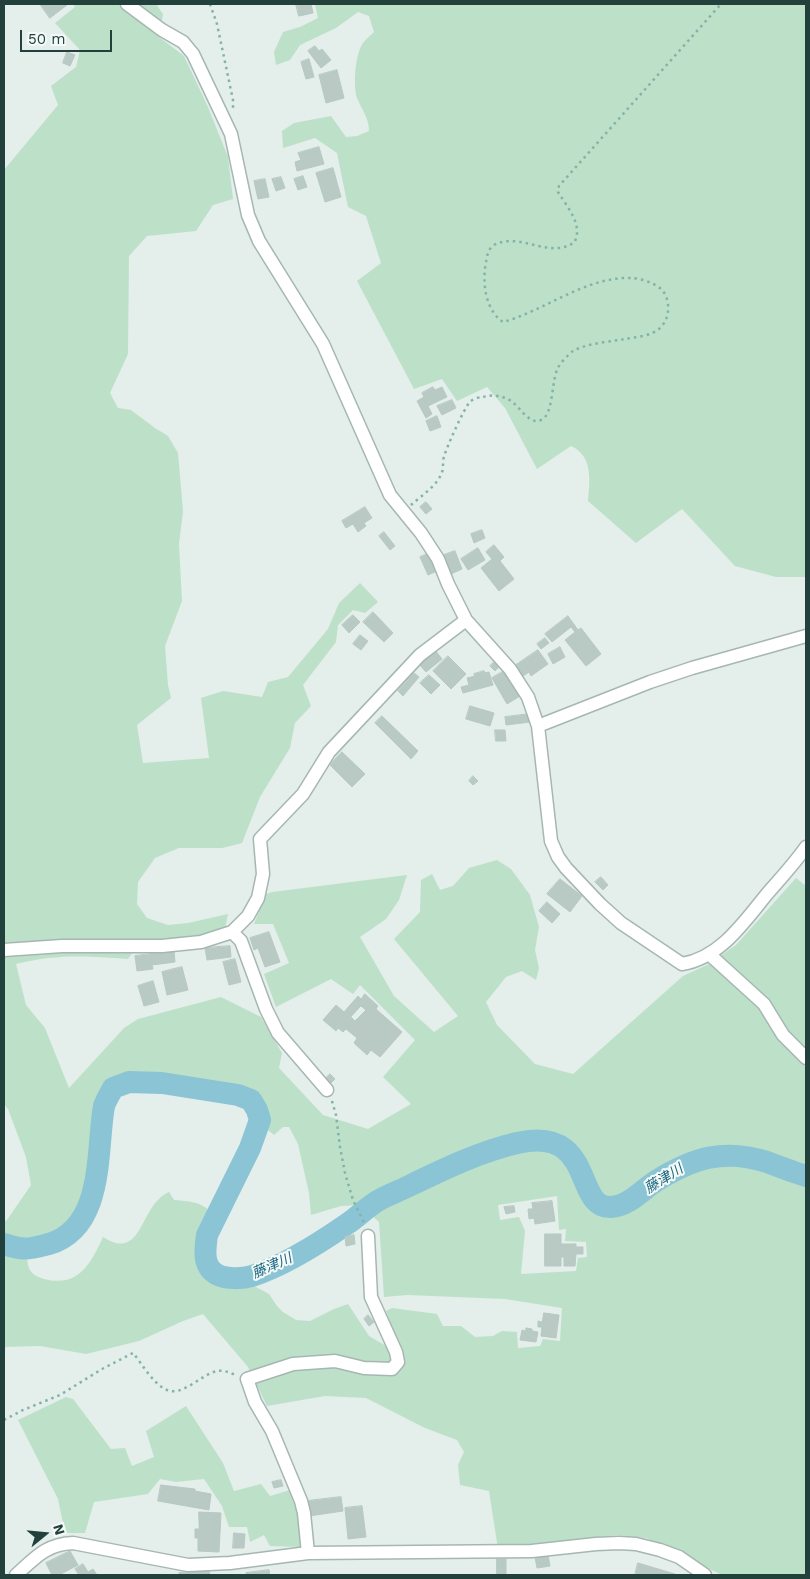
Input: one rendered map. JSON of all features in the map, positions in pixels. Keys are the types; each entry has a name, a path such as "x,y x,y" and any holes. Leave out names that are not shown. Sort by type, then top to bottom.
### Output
{"street":[{"path":"127,4 162,30 183,42 194,54 231,134 248,214 259,242 323,344 390,495 422,533 438,559 466,620 510,669 528,697 538,726 548,828 558,857 566,868 600,904 622,923 682,964 709,954 735,933 806,847"},
{"path":"4,950 62,946 162,946 201,942 232,932 248,916 258,898 263,874 260,839 303,794 329,752 420,655 466,620"},
{"path":"538,726 650,682 692,668 806,636"},
{"path":"232,932 241,941 266,1009 278,1033 327,1090"},
{"path":"709,954 764,1004 783,1035 806,1058"},
{"path":"308,1553 301,1501 272,1431 254,1402 247,1379 293,1364 335,1361 364,1368 392,1369 398,1362 396,1352 372,1298 366,1229"},
{"path":"16,1575 45,1550 59,1543 73,1542 188,1565 230,1563 308,1553 532,1551 619,1543 636,1544 679,1557 705,1575"}],"path":[{"path":"210,4 233,100 233,109"},
{"path":"405,511 437,481 442,472 446,449 470,402 479,397 492,395 506,398 517,405 531,421 540,421 546,416 549,408 558,367 572,352 586,346 642,336 661,328 668,316 668,304 663,291 652,284 632,278 611,279 576,291 515,319 503,322 498,319 489,303 484,284 486,259 489,251 494,246 506,242 550,248 562,248 574,243 578,231 575,220 558,192 559,186 721,4"},
{"path":"327,1090 336,1115 340,1147 353,1200 366,1229"},
{"path":"4,1420 23,1410 60,1396 134,1353 158,1383 169,1392 178,1391 216,1371 227,1372 247,1379"}],"green space":[{"path":"73,4 156,4 163,14 159,37 184,56 208,107 228,157 233,199 213,205 196,231 147,236 129,256 128,354 110,393 118,408 131,410 168,436 178,453 183,511 179,544 182,601 165,646 171,698 137,725 143,763 209,758 201,698 223,691 262,697 268,682 288,677 328,629 339,603 360,583 378,602 365,613 353,610 338,625 336,642 303,685 311,706 295,723 290,748 260,797 242,843 222,848 179,848 155,858 138,882 137,904 147,918 168,925 188,923 228,914 225,929 199,939 141,941 128,959 72,957 16,964 26,1005 45,1028 69,1088 124,1028 138,1019 221,997 261,1017 282,1053 279,1068 323,1115 368,1129 411,1104 383,1077 415,1040 360,985 353,994 331,979 276,1007 264,974 289,963 273,924 254,924 266,894 407,875 399,900 386,919 360,937 394,996 434,1032 458,1016 394,939 420,912 421,880 432,874 440,890 453,886 469,868 497,860 511,869 530,895 539,927 535,950 539,968 536,980 522,971 506,977 486,1002 497,1025 535,1064 573,1074 683,976 707,965 736,945 796,878 806,886 806,1575 722,1575 646,1538 617,1535 498,1549 489,1491 460,1485 458,1465 464,1452 457,1440 425,1428 366,1398 325,1396 267,1406 248,1367 203,1314 139,1341 86,1354 40,1346 4,1347 4,1222 31,1185 26,1157 8,1109 4,1104 4,170 58,105 51,86 76,67 80,50 55,23 75,7","holes":["137,1077 229,1089 252,1098 264,1111 263,1126 274,1135 283,1127 289,1127 298,1144 309,1193 311,1215 341,1206 360,1205 379,1222 384,1297 407,1295 505,1299 562,1308 560,1341 543,1339 540,1346 518,1348 517,1332 502,1331 493,1336 475,1337 461,1326 443,1326 437,1314 392,1308 386,1311 397,1341 386,1346 369,1336 348,1304 310,1321 296,1320 283,1312 269,1294 222,1269 215,1261 214,1243 221,1221 210,1210 200,1204 174,1200 169,1192 161,1197 153,1206 132,1240 124,1243 115,1243 103,1237 94,1256 75,1277 56,1281 35,1275 28,1265 26,1246 47,1241 66,1232 76,1221 83,1206 94,1168 103,1096 113,1085","557,1196 559,1230 566,1229 565,1241 586,1242 587,1257 578,1258 576,1271 521,1274 525,1231 519,1217 500,1220 498,1205"]},
{"path":"315,4 806,4 806,577 776,577 735,566 682,509 636,543 588,501 589,477 587,462 578,450 571,446 537,469 505,408 487,387 457,401 442,379 414,389 357,281 381,263 366,216 348,207 337,153 315,138 283,148 282,131 294,123 331,116 346,137 357,136 369,131 367,118 357,98 355,78 360,48 374,32 369,16 358,12 336,28 300,45 290,60 276,65 274,52 283,32 300,27 318,18"},
{"path":"66,1397 73,1399 111,1449 125,1448 132,1466 154,1457 146,1431 186,1406 223,1463 234,1491 261,1484 270,1496 290,1490 299,1516 301,1547 270,1546 264,1535 250,1542 247,1527 229,1527 222,1506 204,1479 176,1482 160,1479 148,1494 94,1502 85,1533 65,1533 58,1499 18,1420"}],"building":[{"path":"40,4 66,4 67,5 50,18"},
{"path":"296,4 311,4 313,13 299,16"},
{"path":"315,46 319,51 322,49 331,60 321,68 308,51"},
{"path":"67,52 75,55 70,66 63,63"},
{"path":"309,59 314,77 306,79 301,62"},
{"path":"337,70 344,98 326,103 319,75"},
{"path":"319,147 324,164 297,171 295,162 301,160 298,153"},
{"path":"333,168 341,197 325,202 316,173"},
{"path":"303,176 307,187 298,190 294,179"},
{"path":"281,177 285,188 276,191 272,179"},
{"path":"265,179 269,197 258,199 254,181"},
{"path":"433,387 435,390 442,387 447,397 428,406 432,414 426,418 417,401 424,397 422,393"},
{"path":"452,400 456,408 442,415 437,406"},
{"path":"437,416 441,427 430,431 426,421"},
{"path":"426,502 432,509 426,514 420,507"},
{"path":"365,507 372,518 364,523 366,526 358,532 353,524 346,528 342,521"},
{"path":"482,530 485,538 474,543 471,534"},
{"path":"384,532 395,546 390,550 379,536"},
{"path":"494,545 504,557 500,561 514,579 499,591 481,568 492,559 486,552"},
{"path":"478,548 485,560 468,570 461,559"},
{"path":"455,551 462,569 451,574 444,555"},
{"path":"430,553 437,571 428,575 420,557"},
{"path":"373,612 393,633 384,642 363,622"},
{"path":"353,615 360,622 349,633 342,625"},
{"path":"568,616 578,630 581,628 601,654 586,666 565,640 575,632 571,627 552,642 545,634"},
{"path":"360,635 368,641 361,650 353,644"},
{"path":"545,638 549,643 541,649 537,644"},
{"path":"560,647 565,657 553,664 548,654"},
{"path":"435,650 442,659 426,672 418,663"},
{"path":"538,650 548,664 531,676 529,672 523,676 516,665"},
{"path":"448,656 466,674 451,689 433,671"},
{"path":"495,661 500,666 495,671 490,666"},
{"path":"506,670 520,696 507,704 492,678"},
{"path":"484,671 485,673 489,672 493,685 463,693 461,687 469,685 467,678"},
{"path":"414,673 419,677 403,696 398,691"},
{"path":"429,675 440,685 431,694 420,683"},
{"path":"470,706 494,713 490,726 466,719"},
{"path":"530,714 530,722 506,725 505,717"},
{"path":"382,716 418,751 411,759 375,723"},
{"path":"495,730 505,730 506,741 496,741"},
{"path":"342,752 365,774 352,787 330,765"},
{"path":"473,776 478,781 473,785 469,781"},
{"path":"601,877 608,885 603,890 595,882"},
{"path":"560,879 582,896 570,912 547,894"},
{"path":"547,902 560,914 552,923 539,911"},
{"path":"269,932 280,962 265,967 258,948 254,950 250,938"},
{"path":"230,946 231,957 207,960 205,948"},
{"path":"174,951 175,962 152,965 153,969 137,971 135,956"},
{"path":"235,959 241,982 229,985 223,962"},
{"path":"182,967 188,990 167,995 162,972"},
{"path":"153,981 159,1002 144,1006 138,986"},
{"path":"365,994 378,1006 376,1009 402,1032 380,1057 371,1050 367,1055 354,1043 357,1038 346,1029 343,1032 338,1028 336,1031 323,1020 336,1005 344,1012 358,996 361,999","holes":["361,1006 366,1010 355,1021 351,1017"]},
{"path":"330,1074 335,1079 329,1085 324,1080"},
{"path":"552,1201 555,1221 535,1224 534,1218 529,1219 528,1209 533,1209 532,1203"},
{"path":"514,1206 515,1212 506,1214 504,1207"},
{"path":"545,1234 561,1234 561,1244 576,1244 576,1247 583,1247 583,1254 576,1254 575,1266 564,1266 564,1257 561,1257 561,1266 545,1266"},
{"path":"354,1235 355,1244 346,1246 345,1237"},
{"path":"544,1313 559,1315 556,1338 541,1336 542,1327 538,1327 538,1321 542,1322"},
{"path":"368,1315 374,1322 369,1326 364,1319"},
{"path":"526,1328 538,1332 536,1342 520,1340 522,1330 526,1331"},
{"path":"281,1480 283,1486 274,1488 272,1482"},
{"path":"161,1485 195,1489 195,1491 211,1494 209,1510 158,1501"},
{"path":"341,1497 343,1511 309,1516 307,1501"},
{"path":"362,1506 366,1537 348,1539 345,1508"},
{"path":"199,1512 221,1513 219,1552 198,1551 198,1538 195,1538 195,1529 199,1529"},
{"path":"234,1533 245,1534 244,1548 233,1548"},
{"path":"70,1551 78,1565 59,1575 52,1575 46,1563"},
{"path":"548,1555 550,1566 537,1568 535,1557"},
{"path":"497,1559 506,1559 506,1574 497,1574"},
{"path":"638,1563 675,1574 635,1575"},
{"path":"83,1564 88,1572 93,1569 97,1575 79,1575 75,1569"},
{"path":"269,1570 270,1575 246,1575 246,1573"},
{"path":"209,1571 210,1575 180,1575 179,1573"}],"waterway":[{"name":"藤津川","path":"4,1244 17,1248 49,1244 67,1235 80,1222 89,1205 94,1186 104,1106 113,1088 129,1082 162,1083 238,1095 251,1100 257,1110 260,1120 250,1148 207,1235 205,1252 207,1263 213,1272 226,1277 248,1277 264,1272 326,1238 384,1197 489,1151 517,1143 542,1141 560,1146 571,1156 591,1195 599,1204 611,1207 624,1204 656,1181 683,1166 709,1158 723,1156 751,1158 806,1176"}]}
